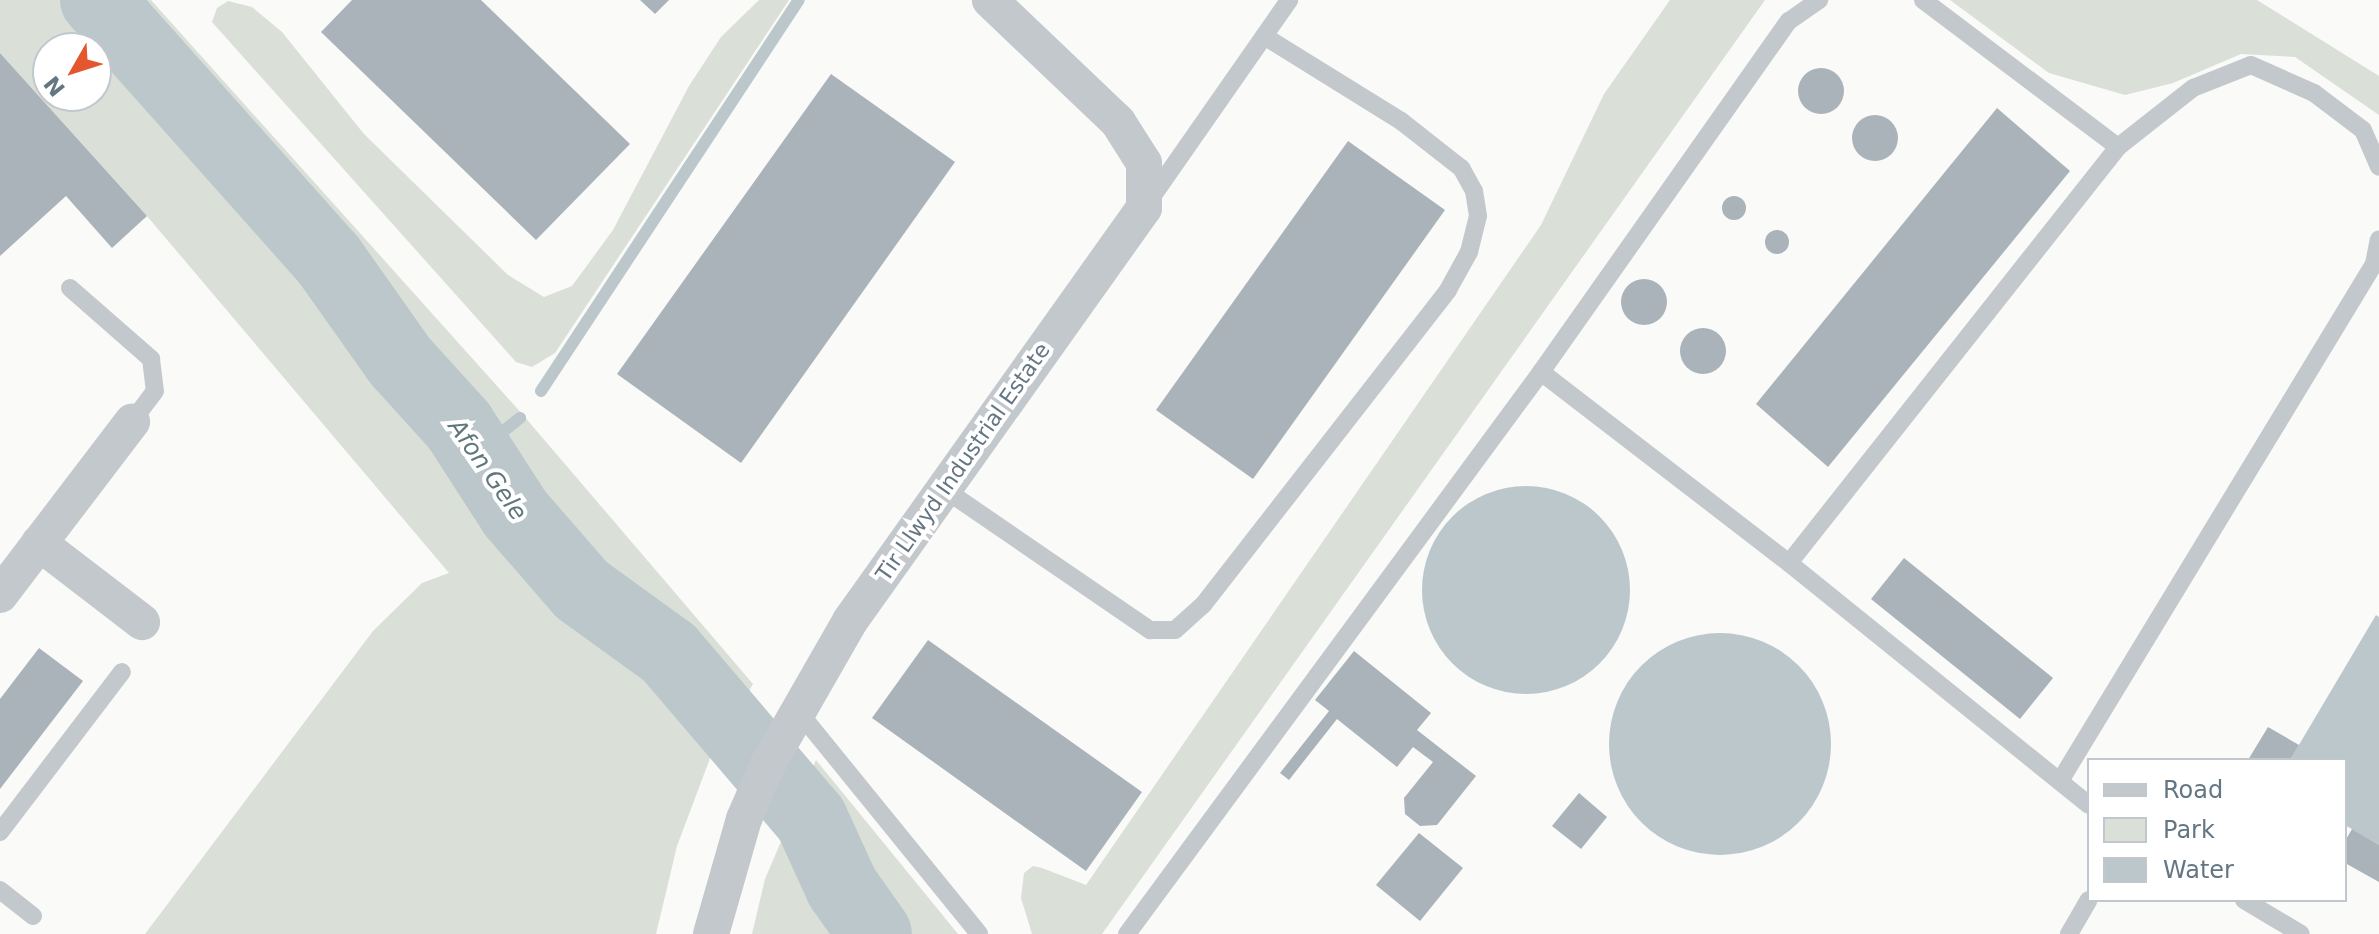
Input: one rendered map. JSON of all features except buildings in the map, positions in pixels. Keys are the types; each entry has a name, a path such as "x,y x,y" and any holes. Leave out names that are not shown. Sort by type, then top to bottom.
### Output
{"street":[{"path":"990,0 1118,122 1144,163 1144,208"},
{"name":"Tir Llwyd Industrial Estate","path":"711,934 744,819 795,717 850,621 1144,208"},
{"path":"0,595 132,422"},
{"path":"39,543 142,622"}],"lane":[{"name":"Tir Llwyd Industrial Estate","path":"1144,208 1289,0"},
{"path":"1127,934 1541,372 1789,21 1819,0"},
{"path":"1923,0 2118,147"},
{"path":"944,489 1150,630 1175,630 1212,594 1448,290 1475,236 1477,202 1467,177 1401,121 1264,36"},
{"path":"1789,563 2118,147 2193,88 2251,65 2314,93 2363,130 2379,167"},
{"path":"2060,781 2374,264 2379,239"},
{"path":"70,288 151,359 155,391 132,422"},
{"path":"1541,372 1789,563 2087,803"},
{"path":"0,832 122,672"},
{"path":"795,717 979,934"},
{"path":"0,890 33,916"},
{"path":"2069,934 2088,902"},
{"path":"2247,902 2301,934"}],"green space":[{"path":"0,0 151,0 523,415 753,684 712,753 677,846 656,934 145,934 373,631 422,583 449,573 147,216 53,112 112,112 112,32 32,32 32,88 0,53"},
{"path":"759,0 789,0 555,353 532,367 516,362 212,22 217,8 228,1 252,7 282,32 364,134 508,275 544,297 572,286 613,230 689,86 721,37"},
{"path":"1670,0 1765,0 1102,934 1032,934 1021,898 1024,873 1033,866 1086,885 1541,225 1604,94"},
{"path":"1950,0 2257,0 2379,76 2379,115 2295,57 2241,54 2173,83 2125,95 2049,73"},
{"path":"816,760 958,934 752,934 765,879"}],"water":[{"path":"1526,486 1566,494 1600,516 1622,550 1630,590 1622,630 1600,664 1566,686 1526,694 1486,686 1452,664 1430,630 1422,590 1430,550 1452,516 1486,494"},
{"path":"2376,615 2379,617 2379,845 2347,826 2347,758 2291,758"},
{"path":"1720,633 1763,641 1799,665 1823,701 1831,744 1823,787 1799,823 1763,847 1720,855 1677,847 1641,823 1617,787 1609,744 1617,701 1641,665 1677,641"}],"waterway":[{"name":"Afon Gele","path":"97,0 328,259 401,362 459,426 515,513 582,590 669,653 811,819 842,887 875,934"},
{"path":"541,391 799,0"},
{"path":"477,452 520,418"}]}
